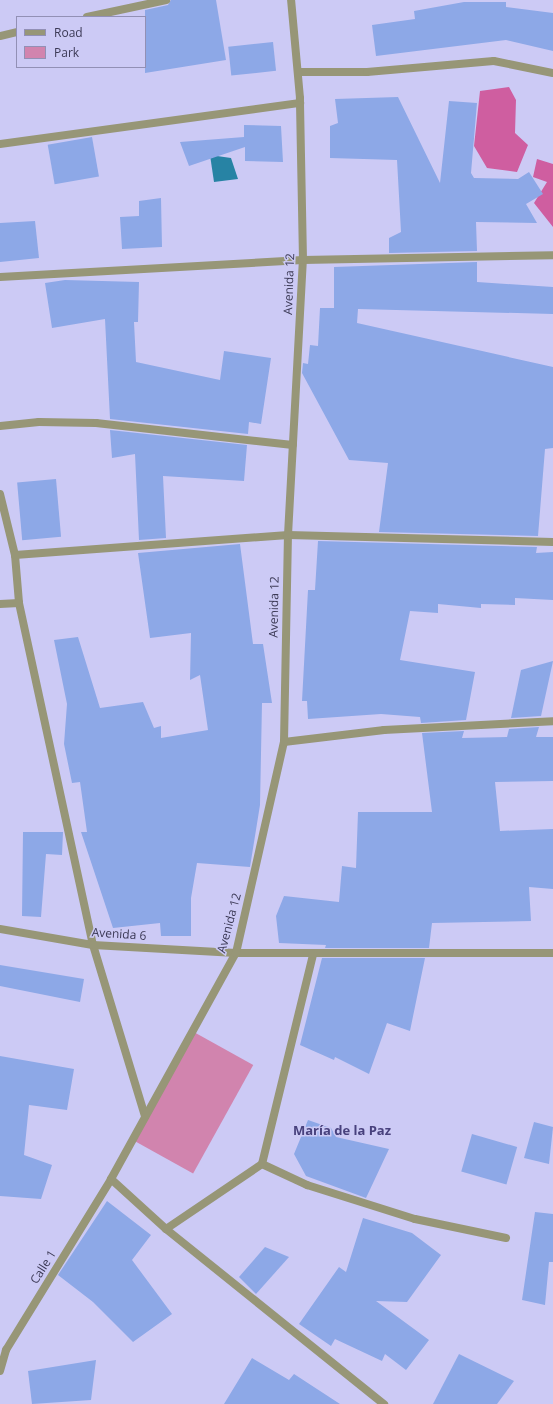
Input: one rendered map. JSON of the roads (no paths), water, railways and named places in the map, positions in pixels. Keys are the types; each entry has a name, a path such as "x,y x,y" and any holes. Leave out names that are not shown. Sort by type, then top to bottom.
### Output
{"street":[{"path":"92,16 166,0"},
{"name":"Avenida 12","path":"111,1178 236,953 284,742 288,535 303,260 300,103 291,0"},
{"path":"0,36 16,32"},
{"path":"298,72 367,72 494,61 553,73"},
{"path":"0,144 300,103"},
{"path":"0,277 303,260 553,254"},
{"path":"0,426 39,422 96,424 293,445"},
{"path":"0,494 15,555 19,603 93,944 145,1116"},
{"path":"15,555 288,535 553,542"},
{"path":"0,604 19,603"},
{"path":"284,742 384,730 553,721"},
{"name":"Avenida 6","path":"0,929 93,944 236,953 553,953"},
{"path":"166,1229 262,1164 313,954"},
{"path":"262,1164 307,1185 415,1219 506,1238"},
{"path":"111,1178 166,1229 384,1404"},
{"name":"Calle 1","path":"0,1371 3,1350 111,1178"}],"water":[{"path":"210,155 231,158 238,179 214,182"}],"district":[{"name":"María de la Paz","path":"342,1130"}]}
